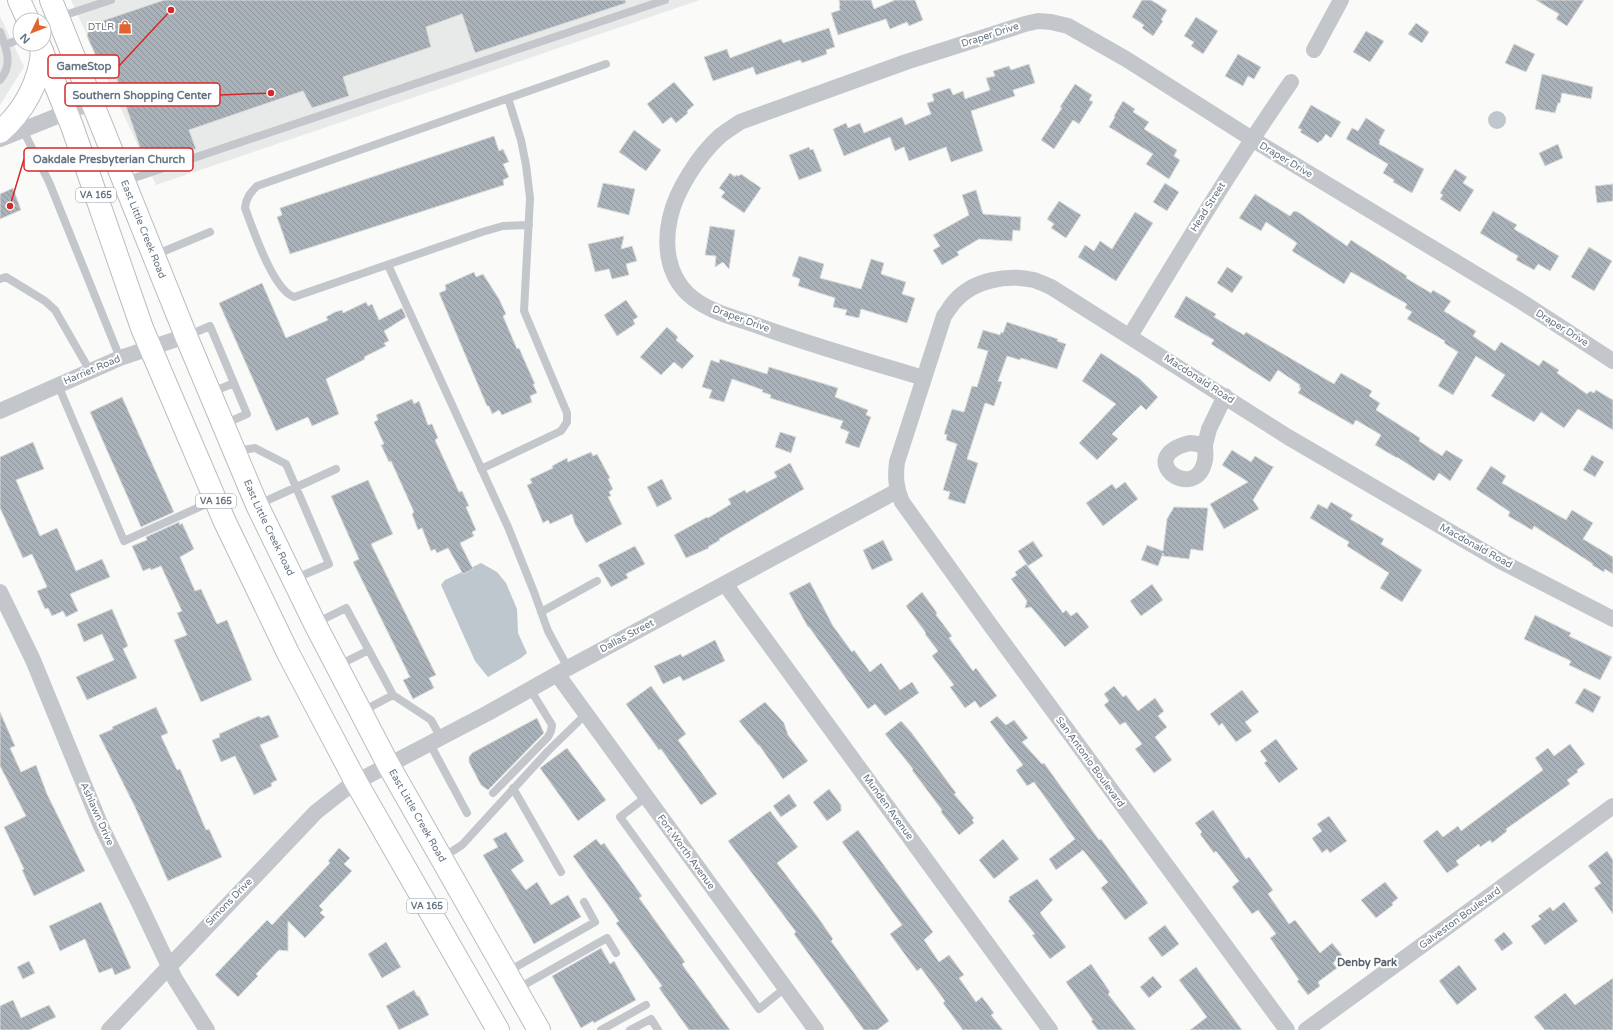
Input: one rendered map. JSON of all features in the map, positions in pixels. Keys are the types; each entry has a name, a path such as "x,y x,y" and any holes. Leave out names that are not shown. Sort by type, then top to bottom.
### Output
{"main road":[{"path":"19,0 24,12"},
{"name":"East Little Creek Road","path":"55,9 186,336 257,505 315,624 389,766 539,1030"},
{"path":"0,132 17,113 36,83 41,66 41,52"},
{"name":"VA 165","path":"43,52 67,113 150,347 215,500 288,653 356,782 498,1030"}],"street":[{"path":"1314,50 1341,0"},
{"name":"Draper Drive","path":"924,378 850,356 712,310 702,305 688,294 679,283 671,266 667,248 668,227 671,211 677,195 708,148 721,135 740,122 906,62 1038,21 1068,26 1126,59 1252,139 1522,302 1613,360"},
{"name":"Head Street","path":"1130,336 1192,233 1252,139 1291,82"},
{"path":"0,139 92,102"},
{"name":"Macdonald Road","path":"897,491 897,462 944,316 955,301 966,291 980,284 998,279 1016,278 1034,280 1051,287 1288,437 1451,533 1508,565 1613,619"},
{"name":"Harriet Road","path":"0,411 120,358 186,336"},
{"path":"1205,444 1208,429 1225,396"},
{"name":"Dallas Street","path":"356,782 389,766 897,491"},
{"name":"San Antonio Boulevard","path":"897,491 902,502 987,620 1287,1030"},
{"name":"Munden Avenue","path":"725,584 1050,1030"},
{"name":"Ashlawn Drive","path":"0,592 32,660 101,826 175,979 207,1030"},
{"name":"Fort Worth Avenue","path":"562,671 586,714 816,1030"},
{"name":"Simons Drive","path":"109,1030 316,812 356,782"},
{"name":"Galveston Boulevard","path":"1306,1030 1613,806"}],"lane":[{"path":"55,9 111,0"},
{"path":"124,181 665,0"},
{"path":"0,32 9,59 5,74 0,80"},
{"path":"5,45 12,42"},
{"path":"529,224 503,226 482,232 388,266 294,297 288,295 274,277 245,208 246,200 249,194 257,186 606,64"},
{"path":"481,469 561,431 567,422 567,413 524,311 530,198 526,164 508,98"},
{"path":"23,130 49,182 120,358"},
{"path":"154,255 210,232"},
{"path":"388,266 508,527 562,671"},
{"path":"0,279 6,277 45,301 55,310 90,371"},
{"path":"186,336 210,326 247,414 222,424"},
{"path":"210,393 234,384"},
{"path":"58,385 124,541 215,500"},
{"path":"234,452 255,448 286,464 329,564 293,580"},
{"path":"257,505 336,469"},
{"path":"541,612 597,581"},
{"path":"315,624 346,608 393,695 431,720 435,741 468,813"},
{"path":"337,666 368,650"},
{"path":"493,793 548,737 551,731 552,725 530,690"},
{"path":"361,712 393,695"},
{"path":"441,858 462,845 548,751 586,714"},
{"path":"513,788 561,872"},
{"path":"646,797 620,817 759,1009 785,988"},
{"path":"511,981 595,922 584,902"},
{"path":"511,981 607,938 616,952"},
{"path":"601,1030 646,1005"},
{"path":"630,1030 651,1019 658,1030"}],"shaded area":[{"path":"71,0 700,0 156,185"},
{"path":"0,16 12,42 12,52 17,52 24,67 0,105"},
{"path":"1493,111 1501,111 1506,116 1504,127 1501,129 1493,129 1488,124 1488,116"},
{"path":"481,563 497,572 506,583 517,609 518,633 527,653 488,677 475,661 441,585 445,580"}],"building":[{"path":"164,0 625,0 626,3 475,53 462,14 426,27 431,47 343,77 349,96 312,108 303,91 189,130 196,149 146,165 113,68 103,72 87,36 90,25"},
{"path":"839,0 871,0 874,9 895,0 915,0 923,20 909,26 907,22 890,29 886,19 838,35 831,13 840,10"},
{"path":"1142,0 1151,0 1167,10 1161,20 1163,21 1153,36 1142,28 1144,25 1132,17"},
{"path":"1536,0 1584,0 1567,26 1556,19 1559,14"},
{"path":"1196,17 1218,31 1203,54 1191,46 1194,42 1184,36"},
{"path":"1416,23 1429,32 1422,43 1408,34"},
{"path":"829,28 835,47 826,50 827,54 802,63 800,60 756,75 753,67 713,81 704,57 727,49 730,58 781,39 783,43"},
{"path":"1366,31 1384,41 1370,62 1353,52"},
{"path":"1514,44 1535,54 1526,72 1505,63"},
{"path":"1238,54 1261,67 1254,79 1248,76 1243,86 1225,76"},
{"path":"1029,64 1035,83 1013,90 1015,96 971,111 983,151 951,162 946,147 909,161 904,147 895,151 890,137 844,156 833,129 846,123 848,128 860,123 864,133 902,117 905,125 931,114 927,103 934,101 932,94 950,88 953,95 963,91 965,99 990,90 986,78 995,76 993,71 1009,66 1011,70"},
{"path":"1542,74 1593,87 1591,99 1562,93 1560,103 1558,103 1555,113 1535,109"},
{"path":"674,82 694,105 687,111 688,113 676,123 671,117 663,124 647,104"},
{"path":"1075,84 1092,95 1089,100 1093,102 1079,124 1073,120 1054,149 1041,140 1062,108 1060,107"},
{"path":"1123,101 1135,109 1133,112 1149,122 1144,129 1177,150 1174,156 1180,160 1169,179 1146,164 1153,154 1109,127"},
{"path":"1311,105 1341,122 1331,138 1326,134 1318,143 1300,132 1302,130 1298,128"},
{"path":"1366,118 1385,130 1379,144 1424,169 1412,193 1393,182 1394,180 1383,173 1388,164 1346,139 1352,128 1358,131"},
{"path":"634,130 661,150 646,171 619,152"},
{"path":"494,136 499,151 503,149 509,162 503,164 509,177 503,180 504,185 290,254 277,217 282,215 280,208"},
{"path":"1558,144 1563,158 1545,166 1539,153"},
{"path":"809,147 810,150 813,149 822,171 799,180 789,155"},
{"path":"1455,169 1467,177 1463,183 1474,190 1460,212 1440,199 1443,195 1440,193"},
{"path":"730,173 735,177 736,175 739,176 741,174 761,188 744,213 721,197 725,192 719,188"},
{"path":"603,183 635,189 629,215 597,207"},
{"path":"1165,183 1179,192 1167,211 1153,202"},
{"path":"1613,184 1613,201 1597,203 1595,186"},
{"path":"13,188 21,210 0,219 0,194"},
{"path":"976,190 983,214 1021,217 1020,231 1013,230 1012,241 979,239 957,252 959,255 942,265 933,250 940,246 933,235 969,215 962,195"},
{"path":"1255,194 1290,216 1294,211 1298,212 1347,246 1351,240 1407,276 1406,278 1431,293 1433,290 1451,301 1444,311 1476,331 1473,336 1495,351 1501,342 1539,366 1543,360 1559,370 1557,373 1587,394 1590,391 1594,393 1596,390 1613,400 1613,430 1578,409 1564,428 1541,412 1534,422 1491,396 1505,375 1476,356 1453,395 1438,386 1458,352 1444,343 1445,341 1407,319 1412,312 1405,308 1407,304 1351,272 1344,284 1292,251 1297,243 1266,222 1261,231 1239,218"},
{"path":"1059,201 1081,215 1066,238 1051,228 1054,224 1047,219"},
{"path":"1493,211 1517,225 1514,229 1559,256 1550,271 1538,264 1534,270 1516,260 1518,256 1480,233"},
{"path":"1135,212 1153,223 1116,281 1078,257 1085,245 1094,251 1100,241 1112,249"},
{"path":"710,226 735,230 729,269 723,262 715,267 716,256 705,255"},
{"path":"624,236 621,249 632,246 637,261 626,264 629,275 612,279 609,269 595,272 588,244"},
{"path":"1589,247 1612,261 1594,291 1571,277"},
{"path":"799,256 824,264 820,278 861,289 871,259 884,263 881,274 906,282 902,294 915,298 907,323 861,309 859,318 845,315 847,310 833,307 835,298 798,286 800,279 792,276"},
{"path":"1227,267 1243,277 1232,293 1217,283"},
{"path":"474,272 476,277 483,274 499,299 506,314 503,316 517,349 519,348 535,384 533,384 537,393 530,396 532,402 502,415 499,410 492,414 489,406 487,406 439,293 446,290 445,285"},
{"path":"262,283 286,338 328,320 326,317 335,312 342,310 343,313 366,302 368,306 372,304 379,320 402,308 406,317 384,331 389,341 384,343 386,346 364,357 365,359 326,379 339,414 312,426 308,417 276,431 219,303"},
{"path":"1186,296 1216,314 1214,317 1244,335 1246,332 1334,384 1341,373 1372,391 1369,396 1380,403 1376,410 1420,438 1419,441 1442,456 1446,450 1463,460 1450,481 1439,473 1434,481 1397,457 1375,445 1381,435 1356,420 1353,425 1298,393 1301,388 1299,387 1300,385 1278,370 1270,382 1211,344 1214,340 1174,317"},
{"path":"626,300 638,317 633,320 635,324 617,336 604,315"},
{"path":"1007,322 1058,339 1057,341 1066,344 1057,369 1021,358 1020,360 1007,356 998,381 1002,382 994,406 985,403 967,459 978,463 965,504 948,499 950,492 943,490 957,444 946,440 947,435 944,434 952,409 964,412 972,386 977,387 988,351 977,348 983,330 1000,335 1001,332 1003,333"},
{"path":"667,327 678,337 676,340 694,356 682,369 674,362 661,375 640,357"},
{"path":"1101,353 1140,379 1158,397 1146,410 1141,405 1112,434 1118,439 1097,460 1079,443 1116,404 1082,381"},
{"path":"720,359 767,374 769,367 838,388 835,397 868,410 866,415 871,417 859,448 845,443 849,432 840,428 843,421 770,398 771,395 762,392 763,390 732,379 724,402 709,398 712,390 702,387 711,360 719,363"},
{"path":"122,397 174,512 141,527 90,412"},
{"path":"412,399 414,404 419,401 428,425 432,424 438,438 435,440 459,492 462,491 469,506 466,507 476,530 472,532 474,536 460,543 473,569 463,574 448,548 437,553 435,549 431,551 422,528 418,530 412,514 414,512 391,461 389,462 381,445 384,444 374,422 378,420 376,415"},
{"path":"780,432 796,437 791,453 775,447"},
{"path":"33,442 44,469 16,480 40,536 57,528 76,571 102,559 110,577 70,594 78,611 66,617 63,611 52,616 48,608 45,609 37,591 47,587 32,554 23,558 0,508 0,457"},
{"path":"1232,450 1251,462 1255,456 1273,467 1274,466 1253,500 1259,509 1224,529 1210,504 1248,482 1222,465"},
{"path":"591,452 593,456 597,454 610,478 608,479 613,489 609,492 611,496 608,497 622,524 586,543 575,524 572,514 550,524 548,520 543,523 527,485 532,483 530,479 553,468 552,466 567,458 568,462"},
{"path":"1592,455 1604,462 1595,477 1583,470"},
{"path":"790,463 804,489 719,539 720,540 708,547 709,548 686,558 674,535 707,517 708,518 731,504 728,499 745,490 746,493 777,477 774,472"},
{"path":"1491,466 1506,476 1502,483 1566,520 1572,510 1593,523 1583,539 1613,557 1613,574 1605,569 1604,572 1592,565 1593,564 1534,526 1532,530 1508,516 1510,512 1476,489"},
{"path":"662,479 672,499 657,507 647,487"},
{"path":"368,480 393,534 371,544 436,675 429,678 434,688 413,699 403,680 410,677 353,562 359,559 331,496"},
{"path":"1125,482 1138,499 1103,526 1086,503 1112,484 1116,489"},
{"path":"1331,502 1353,515 1350,519 1384,539 1381,544 1422,570 1402,602 1380,588 1389,573 1347,546 1349,542 1310,518 1318,504 1327,509"},
{"path":"1174,507 1208,508 1203,551 1191,549 1189,559 1163,556 1163,553 1158,566 1141,560 1147,545 1163,551 1167,519"},
{"path":"179,522 180,525 182,523 194,549 180,557 195,591 201,589 217,624 227,620 252,680 201,702 174,640 187,635 177,613 182,611 161,566 143,571 132,546 147,540 146,537"},
{"path":"883,540 893,560 872,570 863,550"},
{"path":"1033,541 1043,556 1028,566 1018,551"},
{"path":"635,546 645,564 626,574 628,578 611,587 598,565"},
{"path":"1026,564 1063,613 1066,610 1071,616 1077,612 1089,627 1065,647 1031,607 1025,608 1027,601 1011,579 1017,575 1015,572"},
{"path":"810,582 833,626 852,652 854,650 870,672 881,663 900,690 912,682 919,693 885,716 875,704 868,709 808,627 789,593"},
{"path":"1152,584 1163,600 1141,616 1130,601"},
{"path":"922,592 937,613 936,615 952,636 949,638 973,671 976,668 997,696 980,708 975,701 965,708 950,687 954,685 932,656 938,651 906,606"},
{"path":"112,609 128,646 123,649 137,678 87,700 76,677 114,660 102,634 84,642 77,624"},
{"path":"1535,615 1571,633 1569,636 1612,657 1600,680 1569,665 1571,661 1524,639"},
{"path":"715,640 725,661 683,681 680,676 663,684 654,666 681,654 682,657"},
{"path":"651,686 686,734 678,740 717,794 701,805 661,749 659,750 626,704"},
{"path":"1114,686 1123,697 1126,695 1138,711 1155,698 1164,711 1158,716 1167,727 1155,737 1172,760 1154,773 1135,749 1142,744 1125,722 1120,725 1104,705 1109,701 1104,694"},
{"path":"1584,688 1601,697 1593,713 1575,703"},
{"path":"1242,690 1259,712 1245,722 1252,731 1236,742 1222,723 1219,726 1210,714"},
{"path":"765,702 784,723 788,735 808,761 783,779 759,745 739,721"},
{"path":"156,707 168,733 161,736 177,770 180,769 206,830 209,829 222,857 168,881 135,807 99,735 113,729 112,727"},
{"path":"0,712 15,746 10,748 21,772 36,765 47,794 85,871 34,896 22,870 24,869 4,827 26,816 0,766"},
{"path":"269,715 279,737 260,745 277,780 271,783 272,786 254,795 235,756 221,762 212,740 220,737 219,734 259,716 261,718"},
{"path":"997,716 1006,725 1014,720 1028,738 1022,742 1042,764 1044,763 1099,840 1101,839 1148,903 1125,920 1101,888 1108,882 1083,850 1056,870 1049,859 1075,839 1034,782 1027,786 1016,770 1023,765 990,722"},
{"path":"537,718 544,733 488,790 481,785 469,762 469,757 472,753"},
{"path":"901,721 911,732 956,793 954,794 974,818 972,820 974,823 959,835 941,812 942,810 912,770 913,769 885,734"},
{"path":"1276,739 1298,769 1279,783 1264,763 1267,761 1260,751"},
{"path":"1570,744 1585,764 1577,770 1578,772 1567,780 1570,784 1506,829 1507,831 1492,843 1490,840 1480,847 1479,844 1456,861 1459,865 1447,873 1423,841 1437,830 1443,837 1458,826 1461,831 1543,770 1535,758 1548,748 1554,756"},
{"path":"567,748 606,800 578,821 540,768"},
{"path":"829,789 841,805 841,811 827,821 813,802"},
{"path":"789,794 797,806 781,817 773,806"},
{"path":"1213,810 1246,859 1249,857 1273,890 1268,894 1289,924 1295,920 1320,953 1332,943 1342,955 1333,963 1337,968 1318,982 1320,986 1308,995 1297,981 1299,980 1270,938 1276,934 1258,910 1252,914 1232,887 1239,881 1216,851 1214,853 1200,834 1202,832 1195,823"},
{"path":"770,811 798,847 777,863 817,916 833,939 831,941 889,1021 877,1030 864,1030 794,934 796,932 728,841"},
{"path":"1329,816 1347,841 1330,853 1327,849 1322,853 1312,838 1322,831 1317,824"},
{"path":"858,830 933,932 924,940 939,962 949,955 964,975 959,978 976,1002 982,997 994,1013 991,1015 1003,1030 963,1030 943,1003 945,1001 921,968 917,971 890,934 902,925 842,842"},
{"path":"506,832 524,861 511,870 526,890 537,882 551,905 568,895 581,917 534,944 483,855 498,847 493,839"},
{"path":"596,839 601,845 604,843 642,896 639,898 685,962 682,964 730,1030 689,1030 659,988 662,986 616,923 619,921 573,856"},
{"path":"1003,839 1019,859 994,879 979,860"},
{"path":"339,848 350,858 344,864 352,871 319,906 323,910 320,913 325,917 305,938 288,921 288,951 279,950 256,974 258,976 238,997 215,975 267,920 272,925 330,863 328,861"},
{"path":"1607,851 1613,860 1613,914 1594,888 1601,883 1588,866"},
{"path":"1037,879 1053,900 1040,913 1066,947 1050,959 1032,935 1035,934 1008,901 1010,899 1009,897"},
{"path":"1385,882 1398,898 1392,903 1393,905 1376,918 1361,900"},
{"path":"101,902 131,968 115,975 112,968 99,973 85,939 60,951 49,926"},
{"path":"1564,902 1578,921 1545,945 1531,926 1541,919 1538,916 1550,907 1553,911"},
{"path":"1165,925 1179,944 1162,957 1148,938"},
{"path":"1504,932 1513,943 1502,951 1494,940"},
{"path":"386,942 401,967 382,978 368,954"},
{"path":"601,948 610,964 614,961 636,1000 594,1023 593,1021 581,1028 552,976"},
{"path":"29,961 35,973 23,979 17,967"},
{"path":"1091,964 1110,992 1108,994 1136,1030 1098,1030 1091,1021 1093,1020 1066,982"},
{"path":"1459,965 1477,989 1457,1005 1439,981"},
{"path":"1196,967 1242,1030 1190,1030 1207,1017 1179,980"},
{"path":"1153,976 1162,987 1149,998 1140,987"},
{"path":"1613,978 1613,1030 1545,1030 1534,1017 1565,993 1575,1005"},
{"path":"414,990 417,996 419,996 429,1015 399,1030 386,1006"},
{"path":"13,1000 21,1018 49,1005 56,1017 29,1030 0,1030 0,1006"}],"place":[{"name":"GameStop","path":"171,10"},
{"name":"DTLR","path":"125,27"},
{"name":"Southern Shopping Center","path":"271,93"},
{"name":"Oakdale Presbyterian Church","path":"10,206"}],"district":[{"name":"Denby Park","path":"1367,962"}]}
